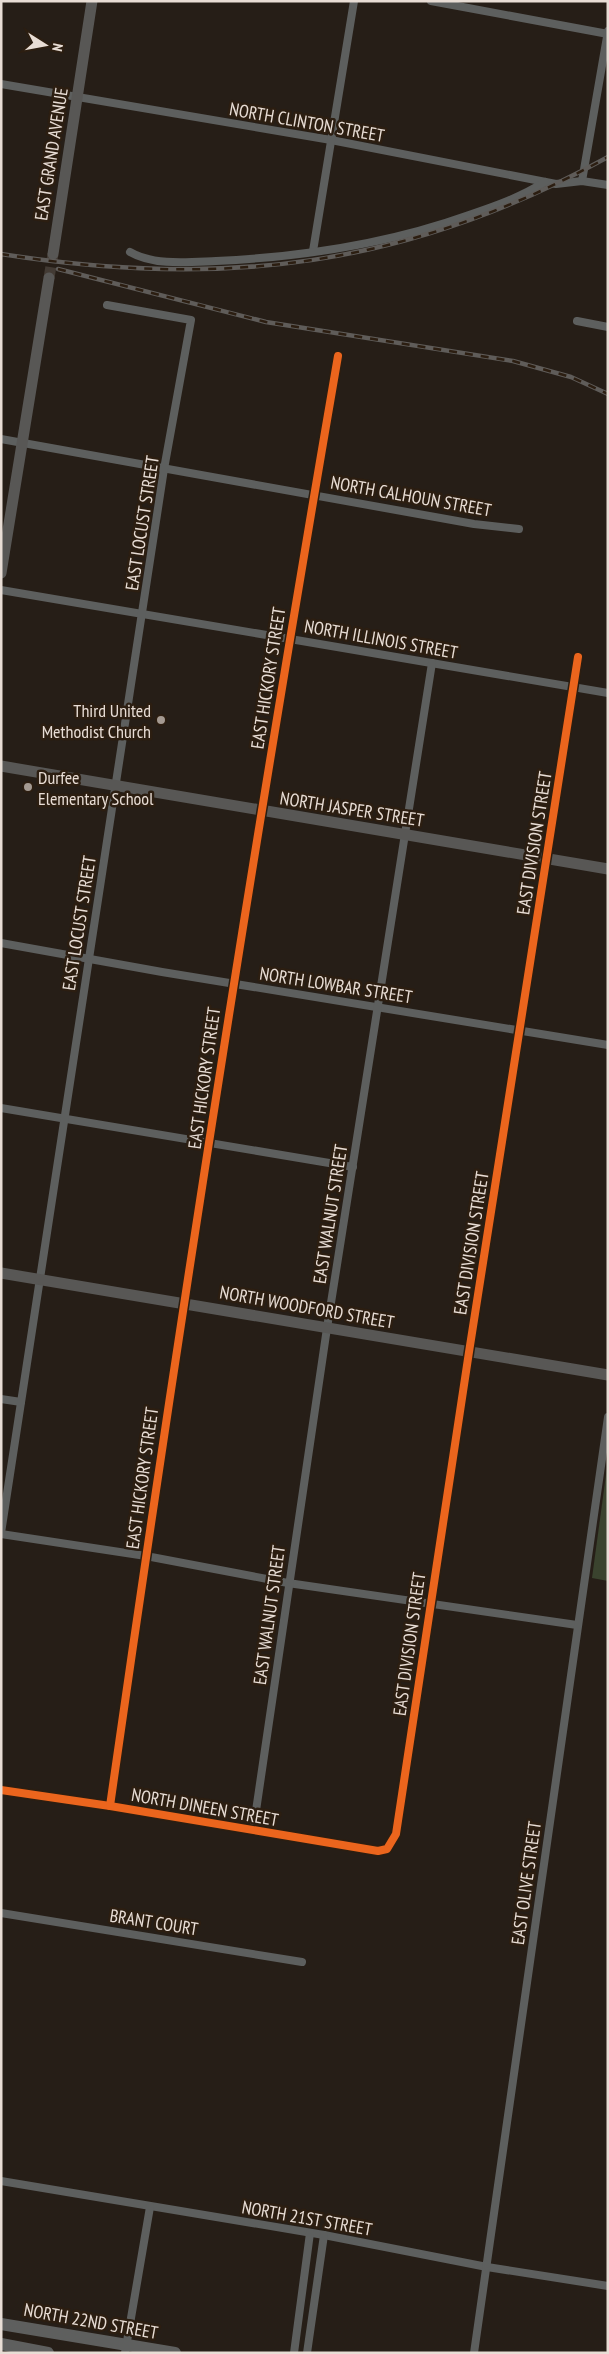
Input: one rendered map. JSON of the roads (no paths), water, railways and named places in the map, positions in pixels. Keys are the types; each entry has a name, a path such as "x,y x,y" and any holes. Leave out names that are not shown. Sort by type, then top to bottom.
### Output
{"main road":[{"name":"NORTH 22ND STREET","path":"1,2324 125,2349 175,2353"},
{"path":"1,2344 48,2353"}],"street":[{"name":"EAST GRAND AVENUE","path":"53,254 92,1"},
{"path":"313,251 354,1"},
{"path":"431,1 608,33 582,180"},
{"name":"NORTH CLINTON STREET","path":"1,84 331,140 556,184 582,180 608,185"},
{"path":"130,252 136,256 159,260 192,262 258,259 386,239 454,221 526,194 545,182"},
{"path":"1,573 49,278"},
{"name":"EAST LOCUST STREET","path":"1,1533 164,469 191,320 107,305"},
{"path":"577,321 608,326"},
{"name":"EAST HICKORY STREET","path":"110,1806 183,1304 263,812 289,639 338,356"},
{"name":"NORTH CALHOUN STREET","path":"1,440 474,524 519,529"},
{"name":"NORTH ILLINOIS STREET","path":"1,590 608,693"},
{"name":"EAST DIVISION STREET","path":"396,1834 469,1352 578,658"},
{"name":"EAST WALNUT STREET","path":"253,1830 326,1328 432,663"},
{"name":"NORTH JASPER STREET","path":"1,766 404,836 608,869"},
{"name":"NORTH LOWBAR STREET","path":"1,943 608,1045"},
{"path":"1,1108 210,1144 353,1166"},
{"name":"NORTH WOODFORD STREET","path":"1,1273 608,1375"},
{"path":"1,1399 21,1402"},
{"name":"EAST OLIVE STREET","path":"474,2353 488,2267 577,1625 608,1417"},
{"path":"1,1533 146,1556 288,1583 577,1625"},
{"name":"NORTH DINEEN STREET","path":"1,1790 110,1806 378,1851 387,1849 396,1834"},
{"name":"BRANT COURT","path":"1,1913 302,1962"},
{"name":"NORTH 21ST STREET","path":"1,2182 324,2235 488,2267 608,2286"},
{"path":"125,2349 150,2207"},
{"path":"294,2353 310,2233"},
{"path":"307,2353 324,2235"}],"tunnel":[{"path":"49,278 53,254"}],"railway":[{"path":"1,254 83,264 162,269 238,268 313,260 387,245 460,223 534,194 608,157"},
{"path":"58,269 266,322 513,361 571,377 608,394"}],"place":[{"name":"Third United Methodist Church","path":"161,720"},
{"name":"Durfee Elementary School","path":"28,787"}]}
